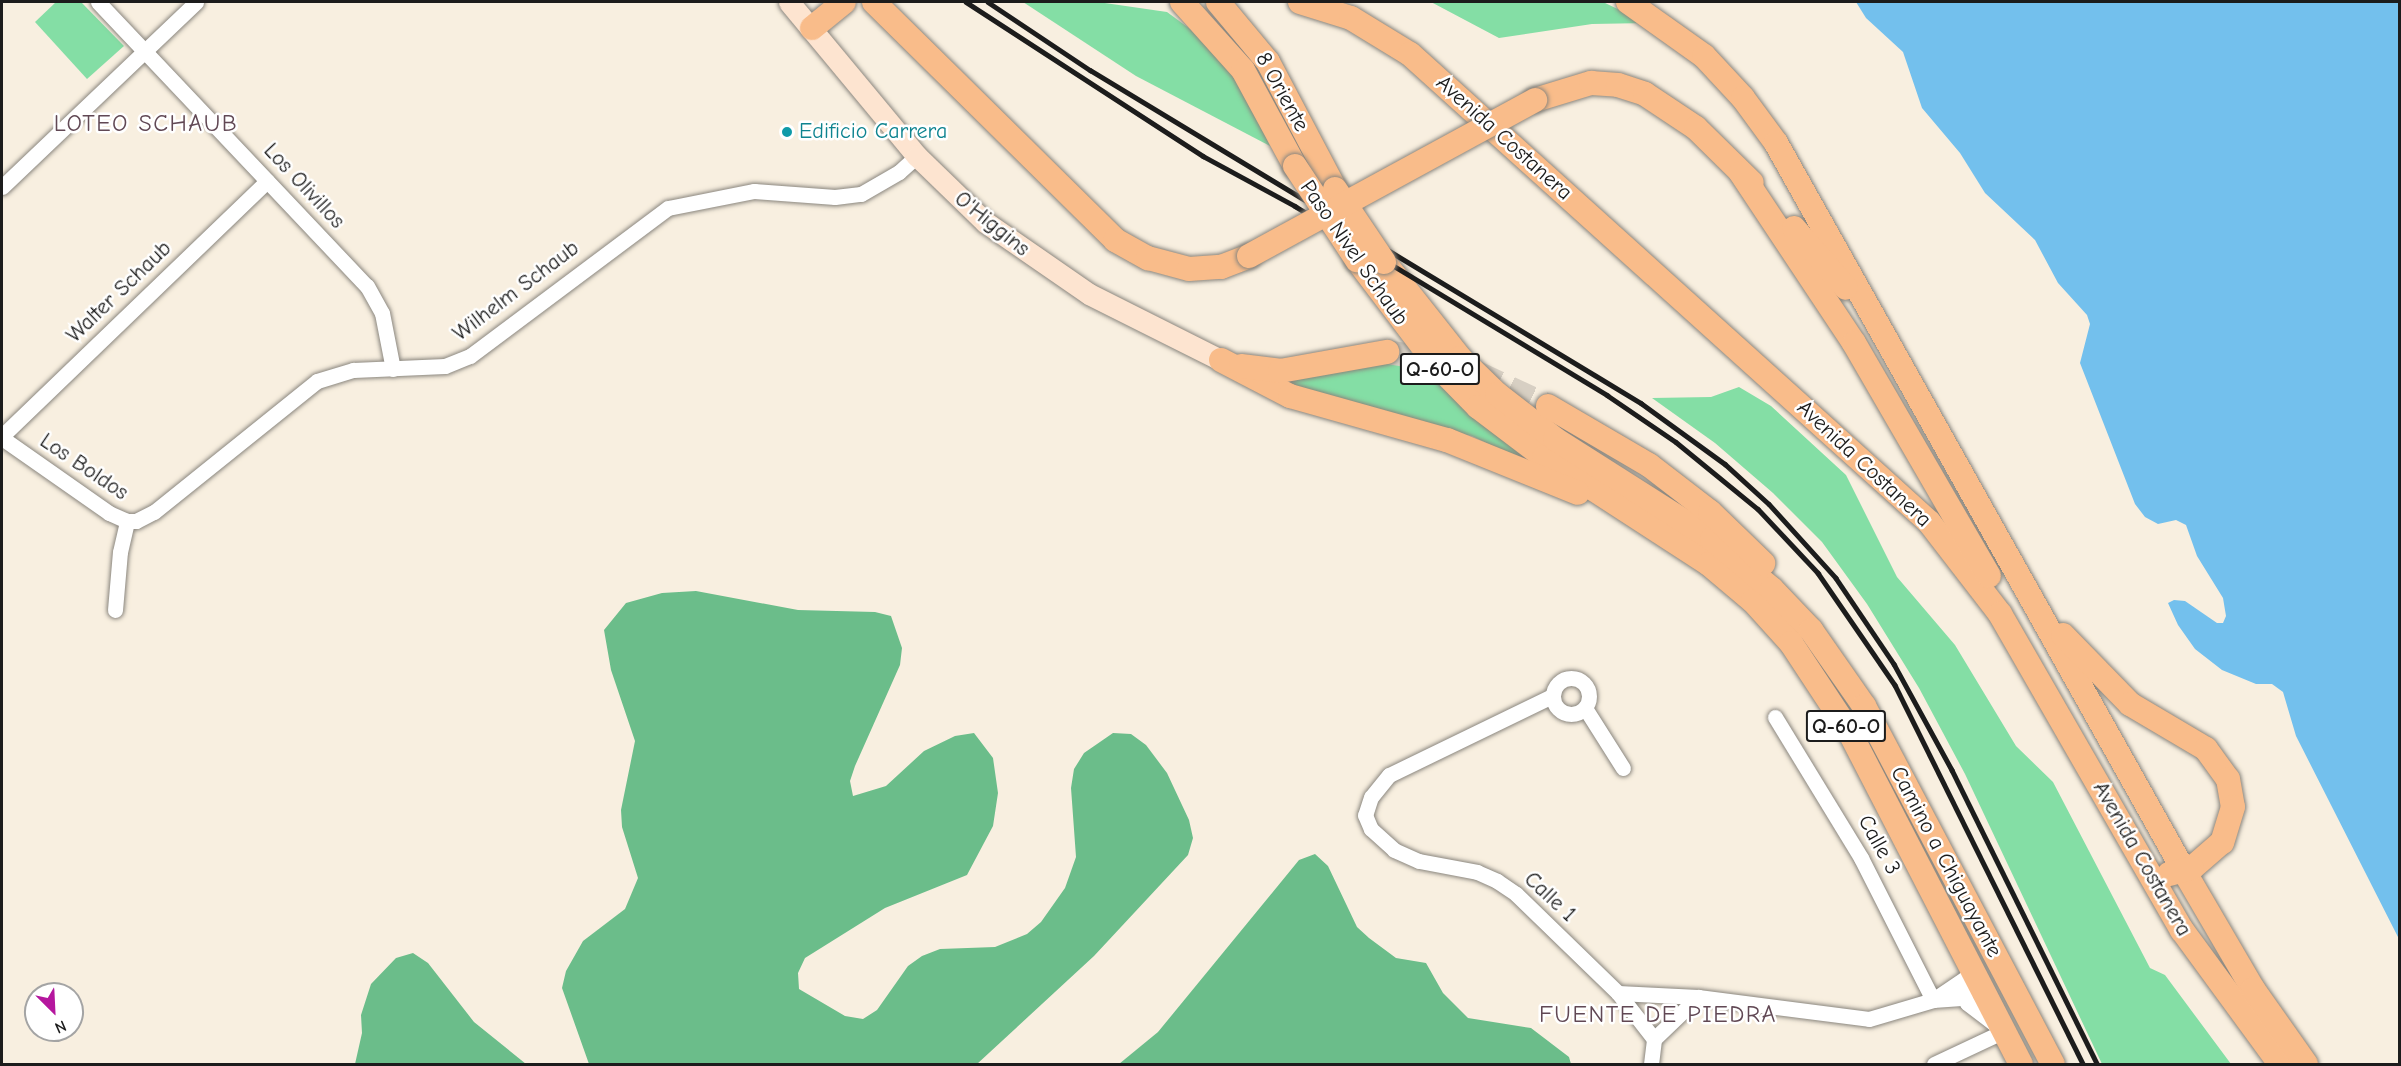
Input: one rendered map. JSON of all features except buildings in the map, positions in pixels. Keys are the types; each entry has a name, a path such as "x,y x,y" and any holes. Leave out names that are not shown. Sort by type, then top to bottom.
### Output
{"main road":[{"name":"O'Higgins","path":"789,2 917,156 967,207 1035,260 1113,307 1221,360"},
{"name":"O'Higgins","path":"795,2 812,28"},
{"path":"812,28 844,2"},
{"path":"874,2 1115,240 1148,258 1189,269 1215,268 1249,256 1535,100 1577,85 1604,84 1632,88 1678,113 1741,173 1814,249 1899,360"},
{"name":"8 Oriente","path":"1182,2 1204,21 1243,70 1281,137"},
{"name":"8 Oriente","path":"1218,2 1237,21 1268,62 1335,189"},
{"name":"Avenida Costanera","path":"1300,2 1372,29 1428,69 1912,504 1959,557 2011,632 2146,869 2214,977 2280,1065"},
{"name":"Avenida Costanera","path":"1628,2 1704,56 1767,128 2184,871 2253,989 2306,1065"},
{"name":"Paso Nivel Schaub","path":"1281,137 1295,166 1357,260 1449,379 1493,420 1550,448"},
{"path":"1741,173 1823,292 1875,377 1995,586 2011,632"},
{"name":"Paso Nivel Schaub","path":"1335,189 1384,262 1460,358 1514,409 1550,448"},
{"path":"1221,360 1269,370 1387,352"},
{"path":"1221,360 1277,391 1308,403 1466,446 1657,529"},
{"path":"1308,403 1307,383 1318,364"},
{"path":"1548,406 1649,465 1710,512 1792,596 1839,666"},
{"name":"Camino a Chiguayante","path":"1550,448 1739,588 1778,628 1814,674 1849,731 1970,974 2021,1065"},
{"name":"Camino a Chiguayante","path":"1550,448 1735,557 1794,611 1839,666 1874,724 2053,1065"},
{"path":"2024,586 2109,685 2154,720 2200,744 2222,766 2232,792 2228,828 2211,855 2184,871 2167,874 2146,869"},
{"path":"1970,974 2014,991"}],"street":[{"name":"Los Olivillos","path":"98,2 373,294 382,313 393,369"},
{"path":"2,187 196,2"},
{"name":"Wilhelm Schaub","path":"127,521 146,518 317,381 338,373 445,366 470,356 668,208 754,191 835,197 861,194 898,172 917,156"},
{"name":"Walter Schaub","path":"2,437 267,180"},
{"name":"Los Boldos","path":"2,437 127,521 120,552 115,610"},
{"name":"Calle 1","path":"1618,993 1516,894 1477,872 1419,861 1394,850 1371,829 1365,815 1371,797 1389,775 1552,696 1560,681 1577,679 1589,692 1585,708 1623,768"},
{"path":"1552,696 1556,707 1564,713 1575,714 1585,708"},
{"name":"Calle 3","path":"1775,717 1861,858 1933,1000"},
{"path":"1970,974 1965,998 1975,1012 2004,1031"},
{"path":"1933,1000 1970,974"},
{"path":"1618,993 1698,997 1869,1019 1933,1000 1965,998"},
{"path":"1618,993 1654,1039"},
{"path":"1650,1065 1654,1039 1698,997"},
{"path":"1934,1065 2004,1031"}],"green space":[{"path":"56,2 81,2 124,46 87,79 35,22"},
{"path":"1023,2 1098,2 1167,12 1205,40 1238,74 1270,146 1136,76"},
{"path":"1431,2 1603,2 1647,23 1592,24 1499,38"},
{"path":"1420,355 1531,462 1529,464 1472,436 1414,424 1276,381 1378,358"},
{"path":"1739,387 1771,406 1846,475 1897,577 1955,645 2016,746 2053,782 2150,968 2165,975 2231,1064 2102,1064 1965,774 1919,688 1867,604 1822,542 1773,493 1715,443 1652,398 1711,397"},
{"path":"696,591 798,610 875,612 891,616 902,648 900,665 855,766 850,781 853,796 886,786 924,751 955,736 974,733 993,758 998,793 993,826 967,875 885,908 805,958 798,973 799,989 845,1016 863,1019 877,1010 908,966 922,956 940,949 995,947 1027,934 1041,922 1065,888 1076,857 1071,788 1074,769 1084,753 1113,733 1131,734 1146,745 1167,773 1189,820 1193,838 1188,855 1094,956 977,1064 589,1064 562,988 566,971 583,941 625,909 638,878 622,827 621,810 635,741 611,670 604,630 626,603 662,593"},
{"path":"1315,854 1328,866 1357,927 1369,938 1396,958 1426,963 1443,993 1468,1018 1531,1028 1569,1057 1571,1064 1119,1064 1158,1032 1299,860"},
{"path":"413,953 428,963 474,1022 526,1064 355,1064 362,1033 361,1015 371,984 396,958"}],"water":[{"path":"1856,2 2399,2 2399,939 2296,736 2283,692 2272,684 2256,684 2222,670 2195,649 2178,625 2168,603 2174,600 2185,601 2217,623 2223,623 2226,616 2223,598 2197,556 2186,525 2176,520 2158,524 2145,517 2135,504 2080,363 2090,324 2087,315 2058,283 2035,240 1985,193 1960,153 1922,108 1903,52 1866,18"}],"tunnel":[{"path":"1387,352 1444,361"},
{"path":"1477,373 1548,406"}],"railway":[{"path":"966,2 1203,156 1295,206 1607,395 1676,442 1758,509 1818,573 1895,685 2083,1064"},
{"path":"988,2 1090,70 1641,403 1725,464 1769,504 1836,578 1894,664 1952,770 2097,1064"}],"place":[{"name":"Edificio Carrera","path":"787,132"}],"district":[{"name":"LOTEO SCHAUB","path":"146,124"},
{"name":"FUENTE DE PIEDRA","path":"1658,1015"}]}
